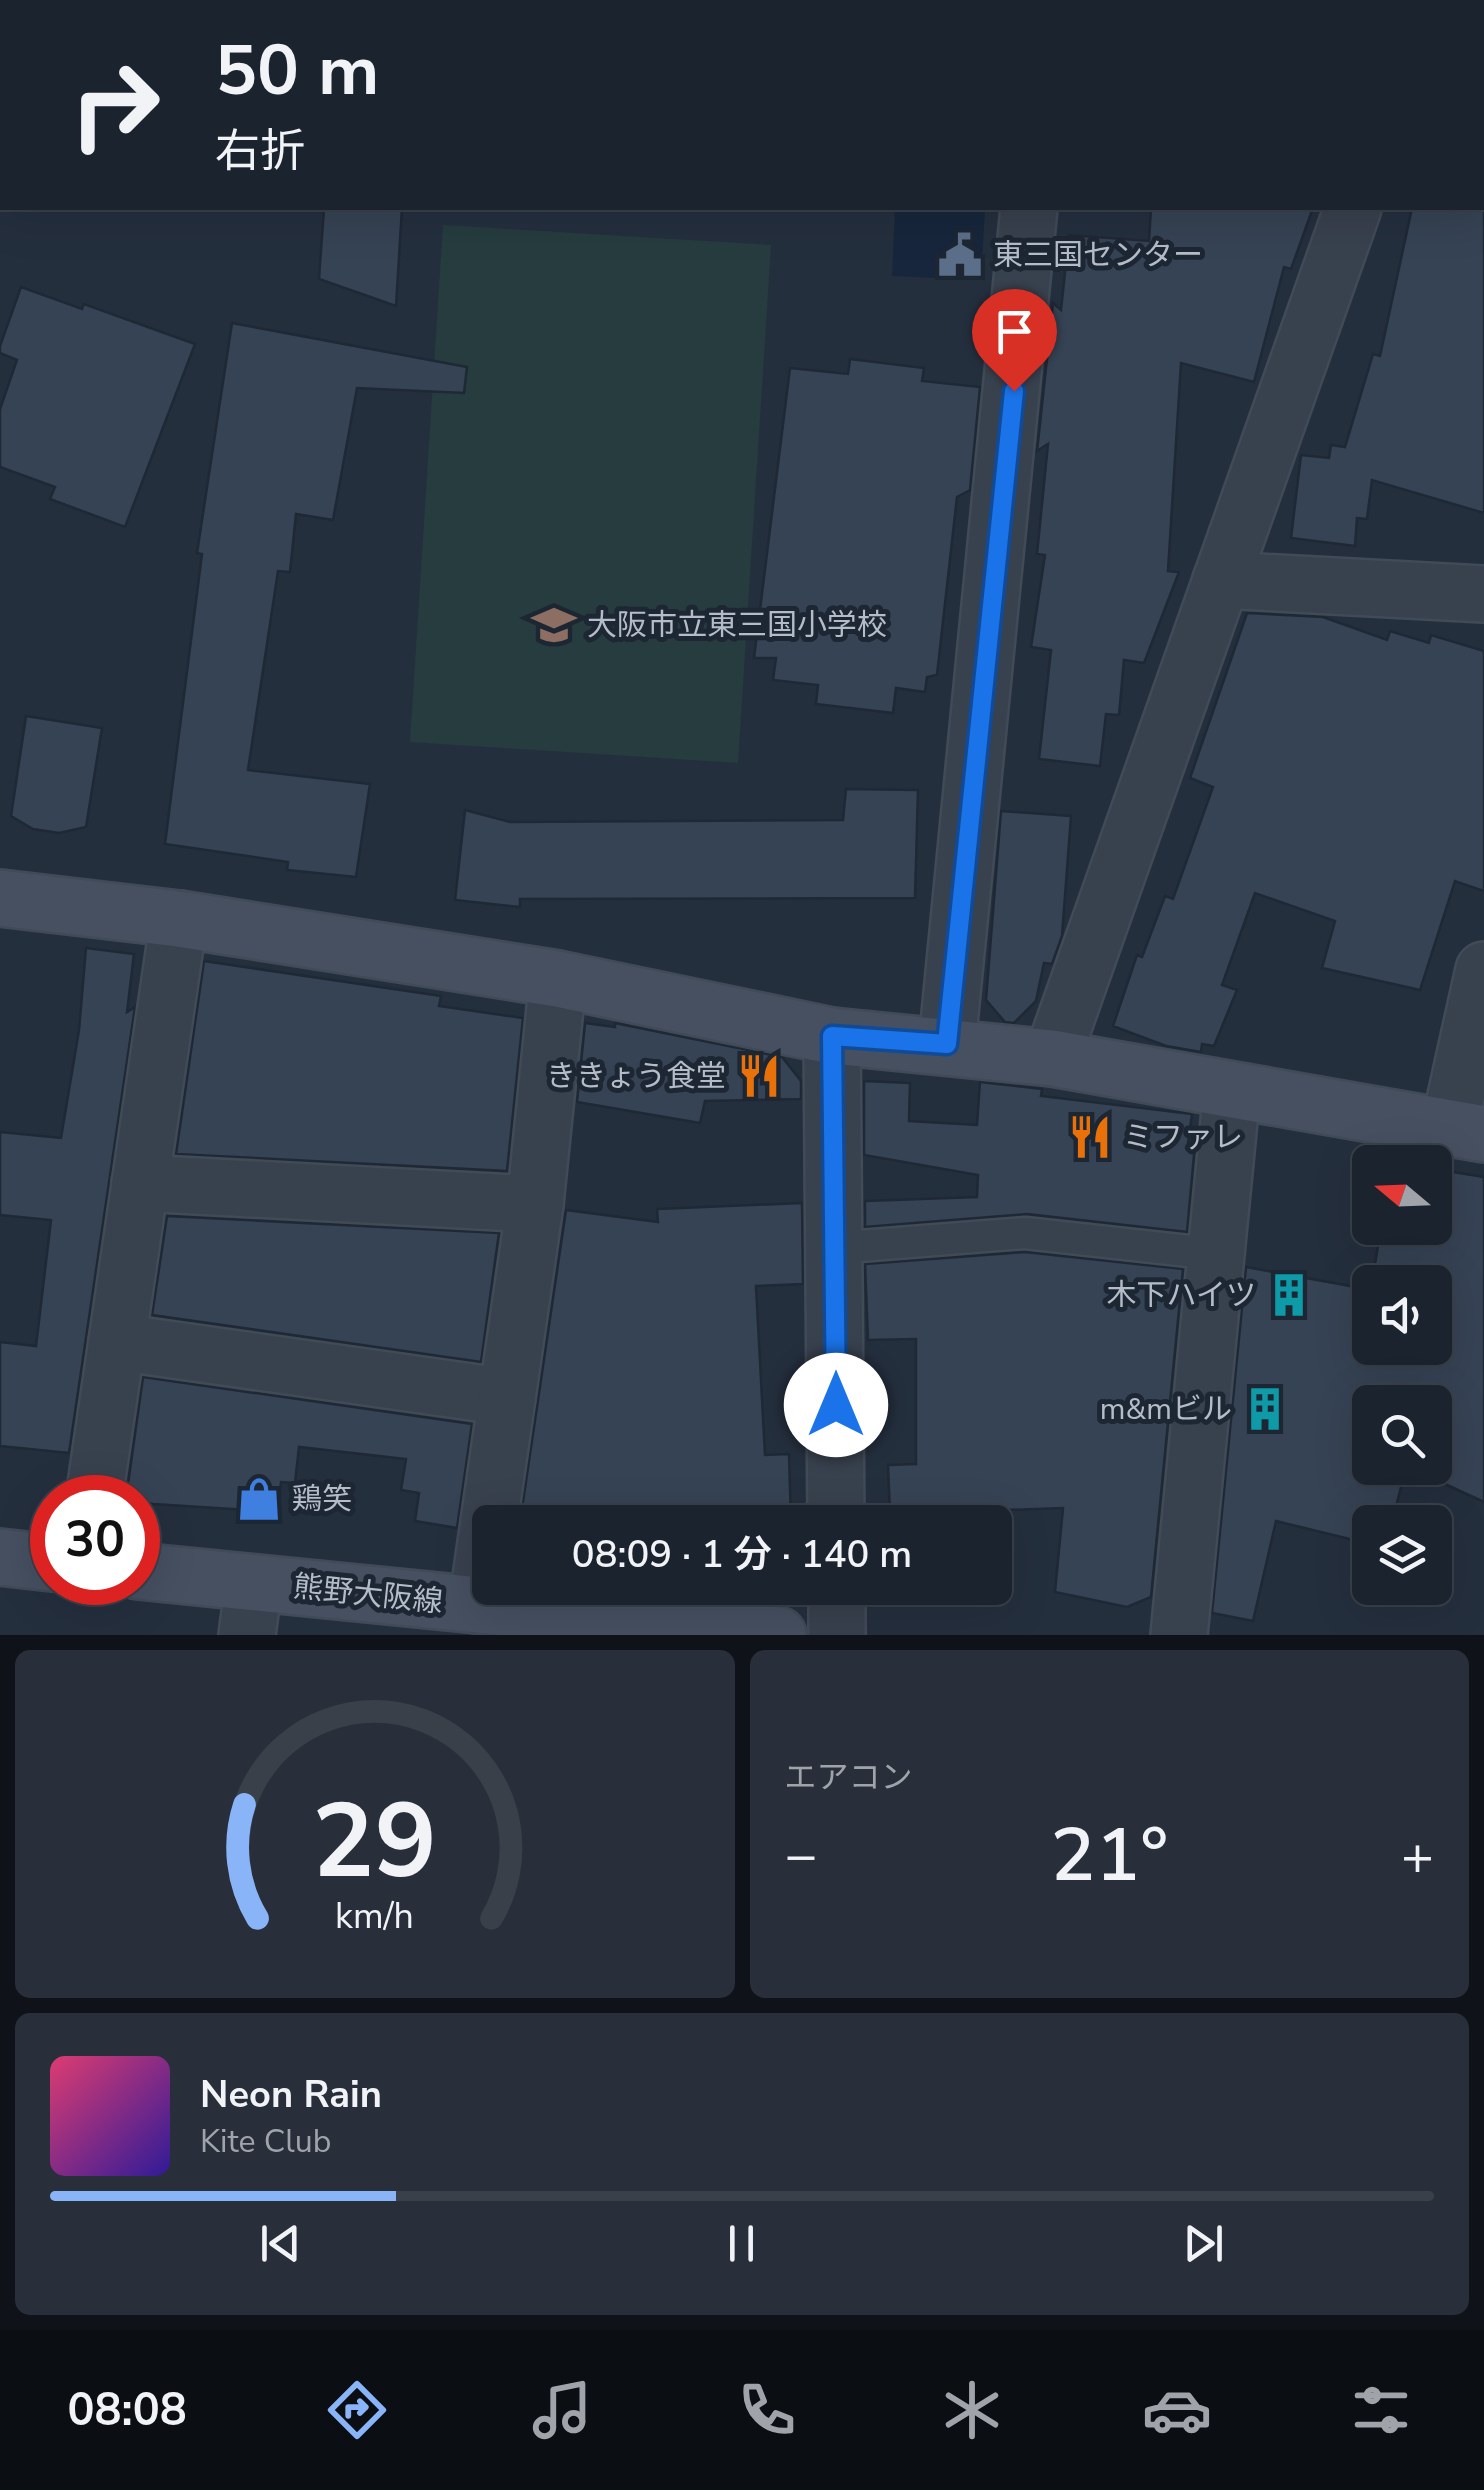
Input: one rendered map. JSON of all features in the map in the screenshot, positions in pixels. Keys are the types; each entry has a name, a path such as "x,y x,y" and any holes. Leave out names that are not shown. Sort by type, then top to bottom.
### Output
{"street":[{"path":"947,1044 1029,210"},
{"path":"1052,1058 1351,210"},
{"path":"1221,580 1484,594"},
{"path":"0,898 179,919 558,979 832,1036 947,1044 1052,1058 1467,1131 1484,970"},
{"path":"97,1475 179,919"},
{"path":"491,1505 535,1204 558,979"},
{"path":"832,1036 836,1505"},
{"path":"1179,1635 1232,1090"},
{"path":"140,1183 535,1204"},
{"path":"117,1342 507,1398"},
{"path":"0,1557 30,1560"},
{"name":"熊野大阪線","path":"160,1578 250,1609 477,1605 626,1628 778,1635"},
{"path":"837,1605 837,1635"}],"lane":[{"path":"834,1248 1025,1233 1216,1254"}],"green space":[{"path":"443,225 771,245 738,763 410,742"}],"water":[{"path":"895,210 985,210 981,280 892,276"}],"building":[{"path":"324,210 402,210 396,306 319,279"},
{"path":"1151,210 1312,210 1291,269 1284,267 1254,382 1181,363 1168,571 1179,572 1144,663 1124,660 1119,715 1106,714 1100,766 1039,759 1051,650 1031,647 1045,555 1037,554 1048,444 1037,451 1053,303 1061,310 1069,235 1149,241"},
{"path":"1412,210 1484,210 1484,513 1372,480 1367,519 1357,518 1355,546 1291,538 1301,455 1329,458 1331,445 1345,447 1373,354 1380,356"},
{"path":"21,287 82,309 84,304 195,344 125,527 50,499 55,487 0,467 0,409 17,360 0,353 0,346"},
{"path":"232,323 467,367 464,393 357,388 333,520 296,514 290,572 278,571 248,770 370,784 356,877 287,870 288,862 165,844 202,554 197,553"},
{"path":"850,359 924,368 922,381 980,387 970,490 957,497 937,675 927,677 925,692 896,688 893,713 816,704 818,685 773,680 776,658 754,658 790,368 848,374"},
{"path":"1247,613 1323,617 1387,640 1390,631 1429,643 1431,635 1484,651 1484,891 1455,881 1420,990 1322,968 1335,921 1255,893 1222,985 1237,990 1214,1046 1202,1044 1201,1052 1166,1046 1113,1026 1137,955 1142,957 1165,896 1173,899 1213,787 1190,778"},
{"path":"26,716 102,728 86,827 59,833 33,829 11,816"},
{"path":"846,789 918,790 915,898 520,899 520,907 455,900 465,810 510,822 843,820"},
{"path":"1001,811 1071,816 1062,936 1052,964 1044,963 1036,1001 1014,1023 1005,1022 986,1000"},
{"path":"86,948 134,954 127,1012 135,1007 69,1453 0,1446 0,1342 36,1346 51,1220 0,1215 0,1132 61,1138 79,1030"},
{"path":"204,961 441,996 439,1006 523,1018 507,1171 176,1154"},
{"path":"585,1023 615,1027 615,1023 782,1057 801,1081 801,1099 705,1101 700,1123 577,1102"},
{"path":"864,1081 910,1083 909,1121 977,1125 980,1082 1042,1089 1041,1096 1192,1114 1188,1143 1195,1144 1187,1232 1027,1214 865,1227 865,1201 977,1197 978,1175 864,1155"},
{"path":"1452,1172 1484,1177 1484,1502 1447,1485 1452,1485 1452,1385 1352,1385 1352,1485 1402,1485 1396,1505 1352,1505 1352,1540 1276,1521 1253,1621 1212,1613 1246,1267 1352,1286 1352,1365 1452,1365 1452,1265 1375,1265 1378,1245 1452,1245"},
{"path":"802,1203 803,1284 756,1286 765,1455 789,1454 790,1505 523,1505 566,1210 658,1222 657,1209"},
{"path":"167,1216 499,1233 481,1362 152,1315"},
{"path":"1025,1252 1183,1269 1151,1597 1127,1607 1055,1592 1063,1508 890,1505 888,1465 916,1464 916,1339 868,1340 865,1264"},
{"path":"143,1377 472,1424 457,1528 415,1521 419,1493 401,1490 406,1459 299,1447 295,1483 281,1482 278,1512 160,1504 160,1475 129,1475"}],"place":[{"name":"東三国センター","path":"960,255"},
{"name":"大阪市立東三国小学校","path":"554,625"},
{"name":"ききょう食堂","path":"759,1076"},
{"name":"ミファレ","path":"1090,1137"},
{"name":"木下ハイツ","path":"1289,1295"},
{"name":"m&mビル","path":"1265,1409"},
{"name":"鶏笑","path":"259,1499"}],"route":[{"path":"836,1405 832,1036 947,1044 1014,391"}]}
